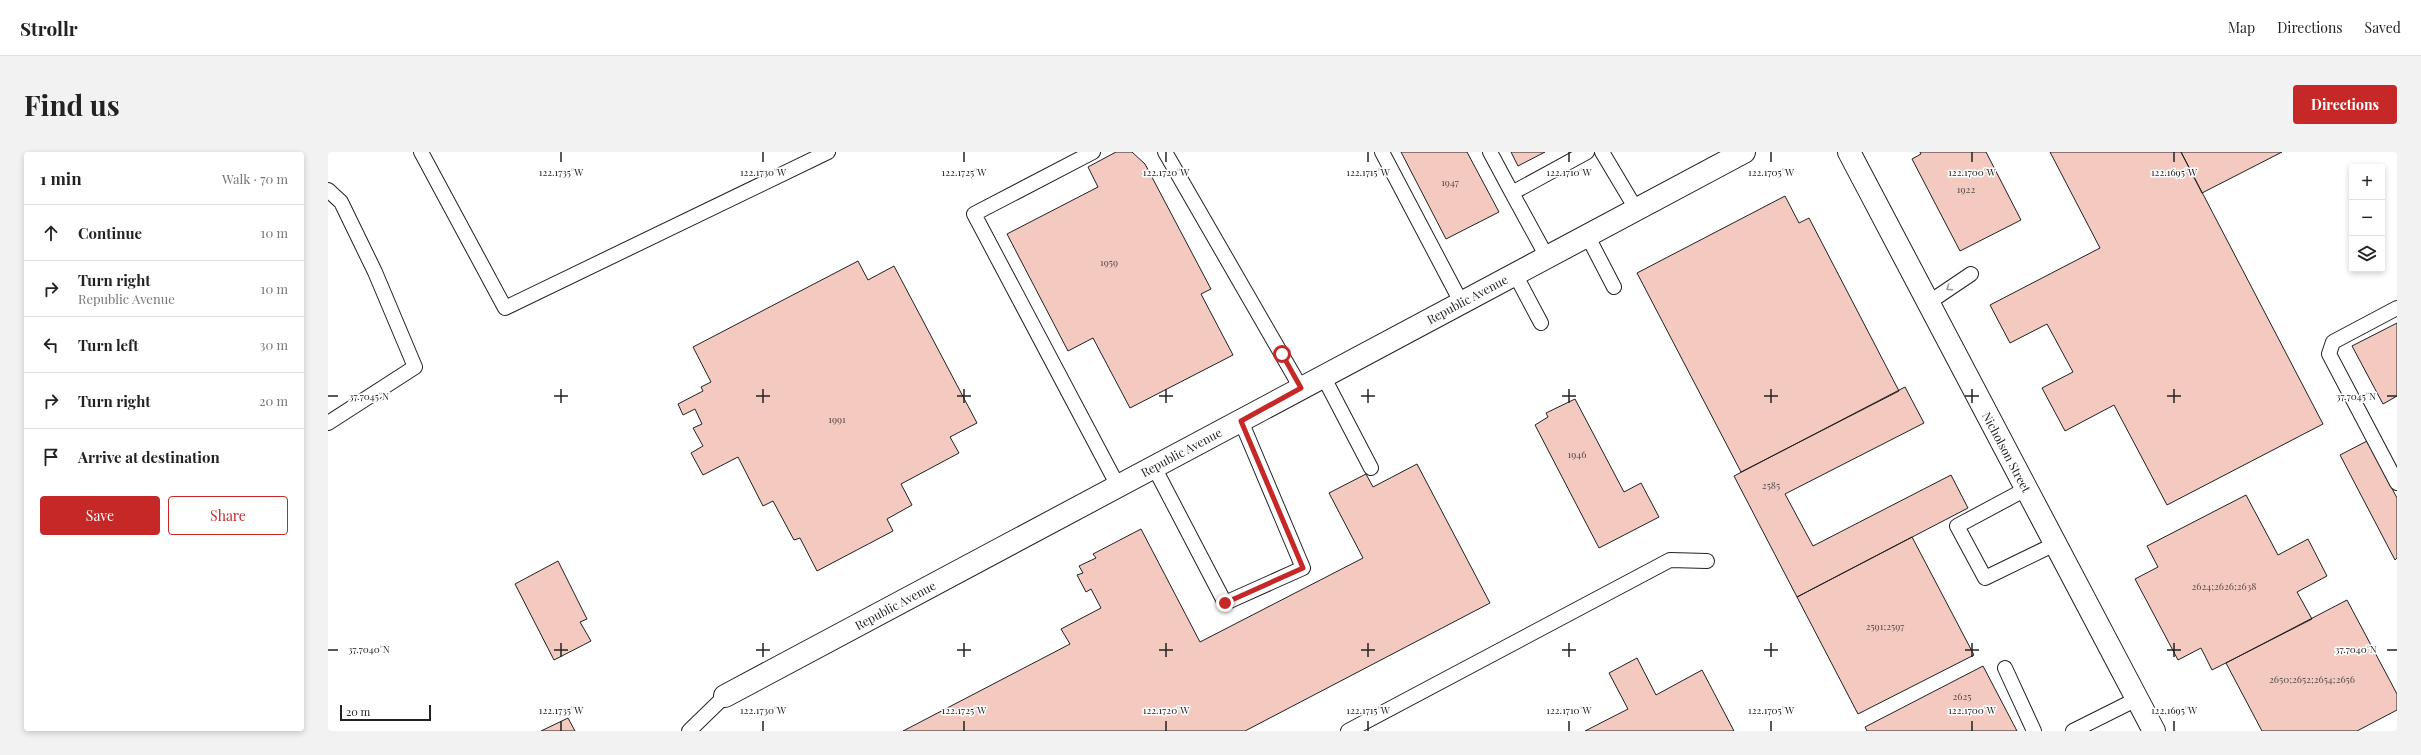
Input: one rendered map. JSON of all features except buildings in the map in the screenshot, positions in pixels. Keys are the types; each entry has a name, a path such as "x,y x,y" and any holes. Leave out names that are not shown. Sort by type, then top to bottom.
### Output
{"street":[{"name":"Republic Avenue","path":"725,696 1744,152"},
{"name":"Nicholson Street","path":"1849,152 2154,731"}],"lane":[{"path":"421,152 506,308 828,152"},
{"path":"1093,152 974,214 1118,486"},
{"path":"1165,152 1301,388"},
{"path":"1382,152 1461,302"},
{"path":"1490,152 1547,257"},
{"path":"1512,193 1587,152"},
{"path":"1602,152 1636,210"},
{"path":"328,190 341,202 372,265 415,367 328,423"},
{"path":"1587,235 1614,287"},
{"path":"1515,274 1541,323"},
{"path":"1928,303 1971,274"},
{"path":"2397,308 2333,342 2329,354 2397,483"},
{"path":"1323,376 1371,468"},
{"path":"1154,467 1225,603 1303,568 1241,421"},
{"path":"2026,489 1957,526 1985,578 2055,544"},
{"path":"1348,731 1670,560 1707,561"},
{"path":"2005,668 2034,731"},
{"path":"689,731 725,696"},
{"path":"2073,731 2137,699"}],"route":[{"path":"1225,603 1303,568 1241,421 1301,388 1282,354"}]}
